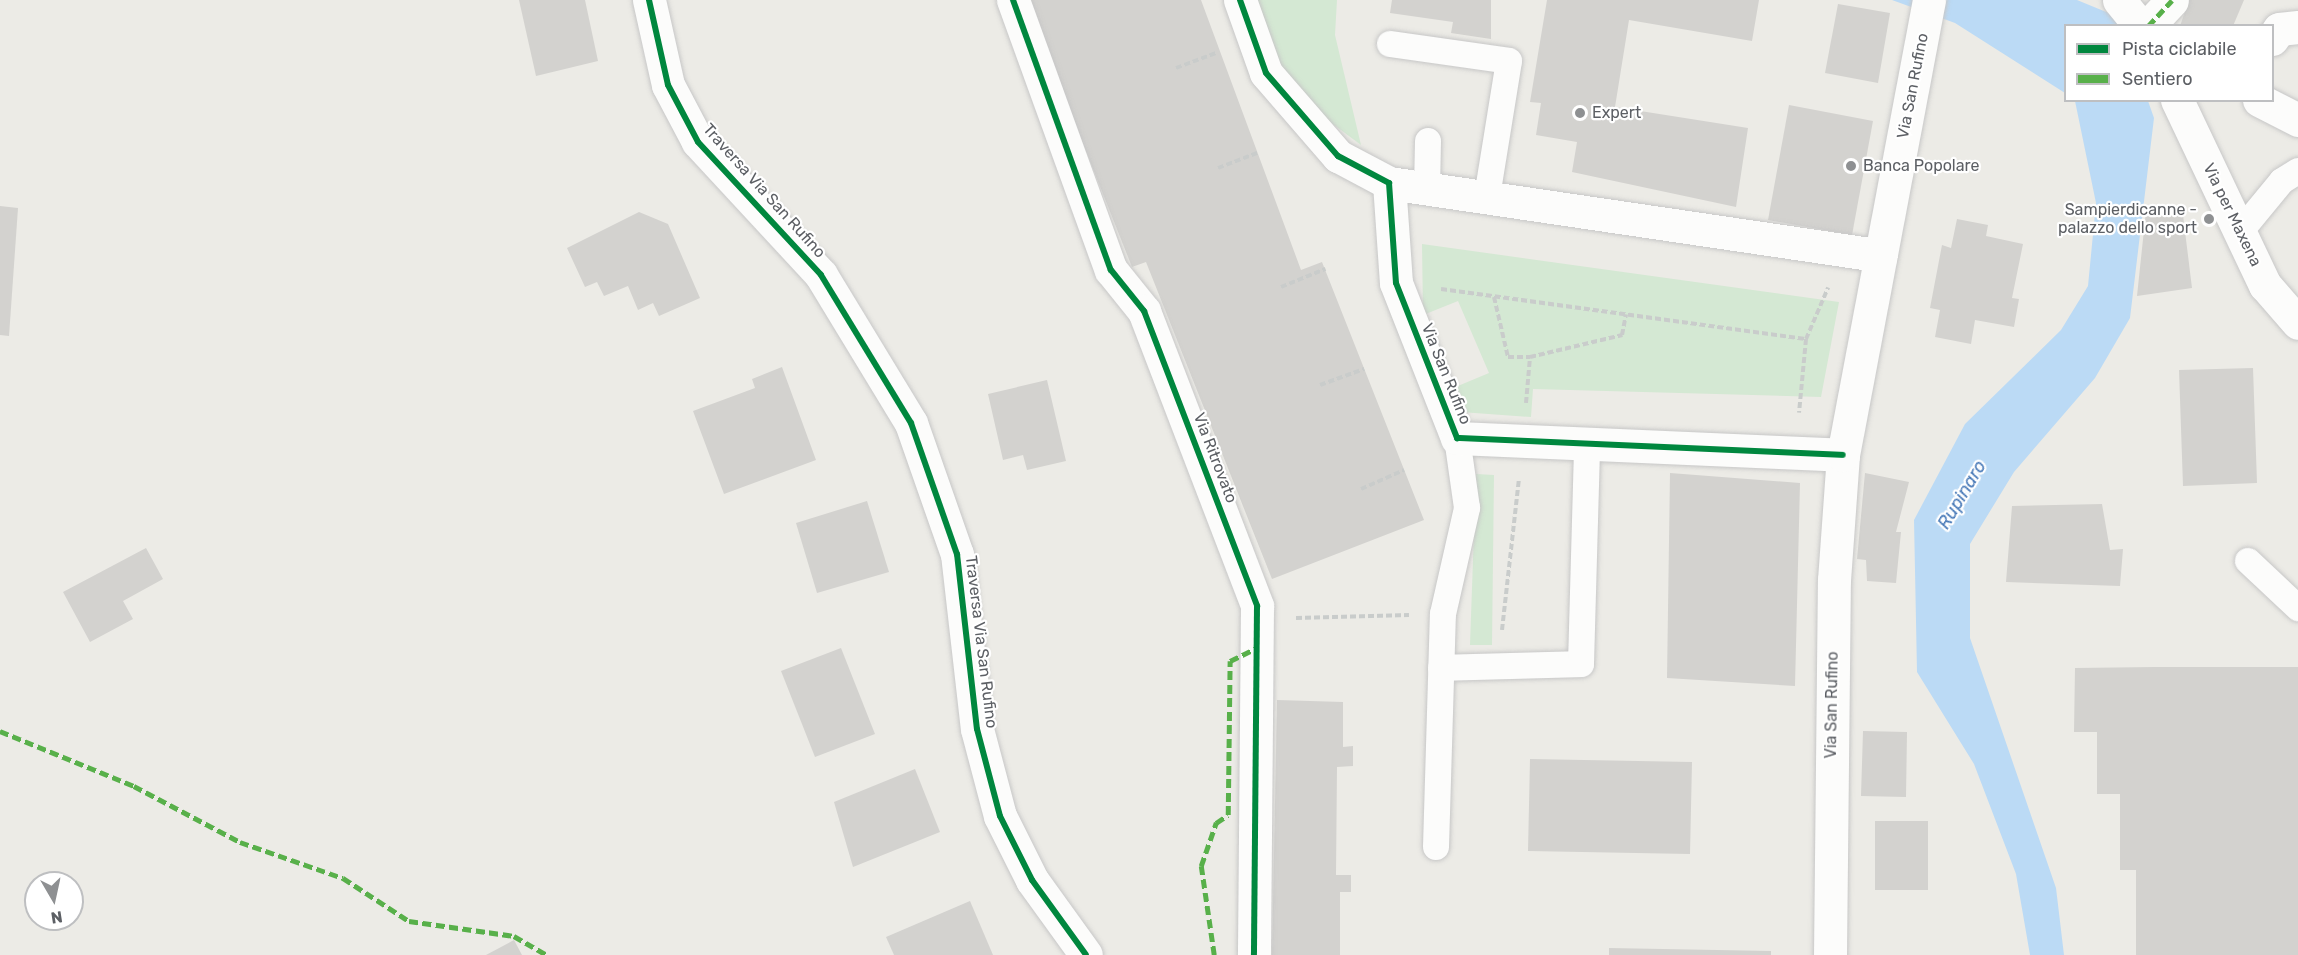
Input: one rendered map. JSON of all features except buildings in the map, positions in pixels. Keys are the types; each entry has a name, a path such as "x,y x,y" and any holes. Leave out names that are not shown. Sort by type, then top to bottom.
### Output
{"street":[{"name":"Traversa Via San Rufino","path":"649,0 668,85 698,142 821,275 911,423 957,554 977,729 1000,816 1032,880 1086,955"},
{"name":"Via Ritrovato","path":"1012,0 1111,270 1144,311 1257,606 1254,955"},
{"path":"1240,0 1266,74 1338,156 1389,183 1881,256"},
{"path":"2119,0 2138,24"},
{"path":"2150,24 2172,0"},
{"name":"Via San Rufino","path":"1830,955 1834,592 1843,455 1928,8"},
{"path":"2274,36 2279,29 2298,27"},
{"name":"Via per Maxena","path":"2178,102 2265,285 2298,323"},
{"path":"2263,102 2298,120"},
{"name":"Via San Rufino","path":"1389,183 1396,283 1457,438 1843,455"}],"lane":[{"path":"1390,44 1509,61 1488,197"},
{"path":"1427,189 1428,141"},
{"path":"2240,232 2282,181 2298,171"},
{"path":"1436,847 1443,614 1467,508 1457,438"},
{"path":"1441,668 1581,664 1587,444"},
{"path":"2248,561 2298,608"}],"path":[{"path":"1176,68 1220,51"},
{"path":"1218,168 1257,153"},
{"path":"1795,453 1806,339 1844,251"},
{"path":"1281,287 1325,269"},
{"path":"1396,283 1806,339"},
{"path":"1494,297 1508,357 1530,357 1622,335 1626,314"},
{"path":"1502,630 1530,357"},
{"path":"1320,385 1364,369"},
{"path":"1361,489 1404,470"},
{"path":"1257,619 1443,614"}],"green space":[{"path":"1258,0 1337,0 1335,35 1361,145 1314,110 1280,70"},
{"path":"1422,244 1839,302 1821,397 1533,389 1531,417 1461,412 1453,388 1489,373 1458,301 1423,315"},
{"path":"1476,474 1494,475 1492,645 1470,645"}],"water":[{"path":"1892,0 2077,0 2111,14 2117,24 2064,24 2064,92 1955,23"},
{"name":"Rupinaro","path":"2075,102 2148,102 2154,118 2130,318 2095,378 2014,472 1970,544 1970,638 2056,888 2064,955 2030,955 2016,874 1974,764 1917,672 1914,520 1965,424 2061,330 2088,286 2096,203"}],"marked path":[{"path":"2150,24 2172,0"},
{"path":"1214,955 1201,866 1216,823 1228,815 1230,661 1257,648"},
{"path":"0,731 134,786 240,842 343,878 409,921 514,936 547,955"}],"cycle path":[{"path":"649,0 668,85 698,142 821,275 911,423 957,554 977,729 1000,816 1032,880 1086,955"},
{"path":"1013,0 1111,270 1144,311 1257,606 1254,955"},
{"path":"1240,0 1266,73 1338,156 1389,183 1396,283 1457,438 1843,455"}],"place":[{"name":"Expert","path":"1580,113"},
{"name":"Banca Popolare","path":"1851,166"},
{"name":"Sampierdicanne - palazzo dello sport","path":"2209,219"}]}
